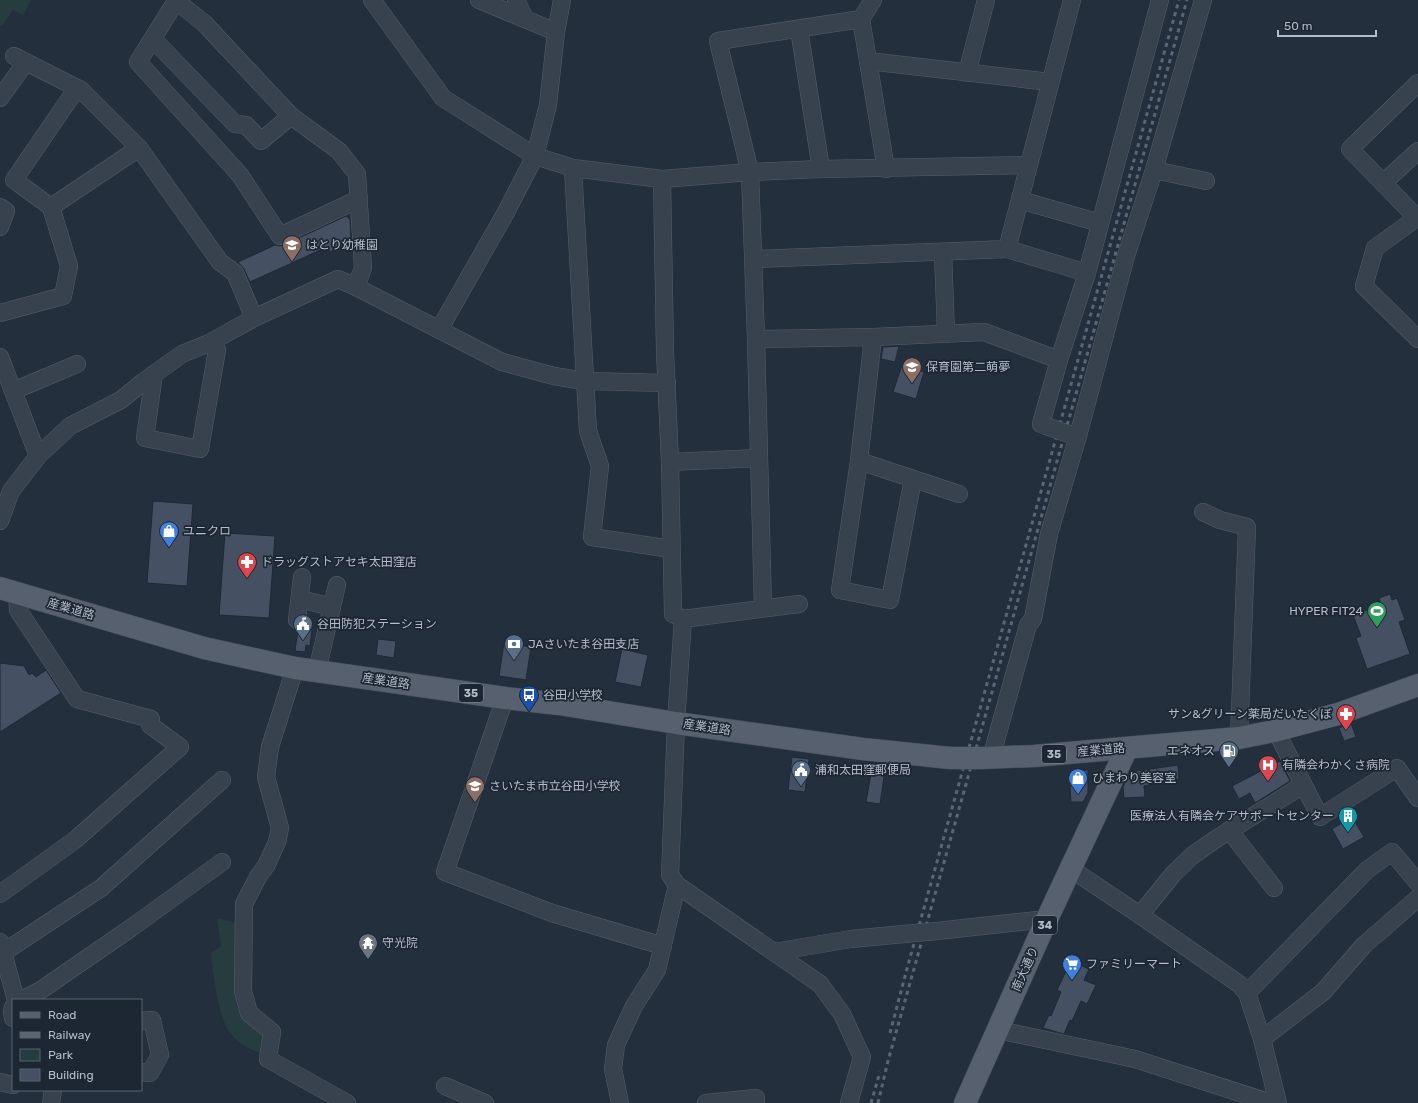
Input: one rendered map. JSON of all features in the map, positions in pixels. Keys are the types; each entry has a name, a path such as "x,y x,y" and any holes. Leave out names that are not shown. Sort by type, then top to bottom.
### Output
{"main road":[{"name":"産業道路","path":"8,591 204,648 295,668 505,698 559,704 676,723 863,749 950,758 986,758 1239,738 1276,731 1338,714 1418,685"},
{"name":"南大通り","path":"966,1103 1047,918 1127,748"}],"street":[{"path":"356,287 363,268 359,199 357,174 340,151 291,116 204,23 175,0 138,62 240,175 280,236 359,199"},
{"path":"372,0 443,98 535,156 573,168 662,179 750,172 821,169 886,169 1029,165"},
{"path":"479,0 556,32"},
{"path":"516,0 525,19"},
{"path":"439,330 505,214 535,156 548,105 556,32 562,0"},
{"path":"873,0 861,19 886,169"},
{"path":"967,73 986,0"},
{"path":"1007,249 1072,0"},
{"path":"1073,435 1041,424 1059,360 1087,273 1160,0"},
{"path":"986,758 1028,625 1033,619 1049,534 1073,435 1126,256 1154,170 1203,0"},
{"path":"763,608 750,172 718,41 861,19"},
{"path":"799,29 821,169"},
{"path":"153,39 235,124 246,124 261,141 291,116"},
{"path":"0,98 20,59 81,90 139,148 220,262 235,273 254,318"},
{"path":"868,61 1050,82"},
{"path":"1418,83 1350,149 1418,217 1375,248 1364,286 1418,339"},
{"path":"0,313 63,296 68,266 51,208 14,180 77,88"},
{"path":"51,208 139,148"},
{"path":"1383,183 1418,151"},
{"path":"573,168 588,431 600,466 592,537 671,549"},
{"path":"1154,170 1206,181"},
{"path":"662,179 671,549 678,616 676,723 670,874 677,885 820,984 842,1014 862,1057 849,1103"},
{"path":"1020,200 1100,222"},
{"path":"0,207 6,211 0,227"},
{"path":"753,259 1007,249 1087,273"},
{"path":"943,252 946,334"},
{"path":"0,521 6,489 70,426 121,400 182,354 209,343 254,318 338,279 502,362 554,376 584,381 667,384"},
{"path":"756,339 873,337 984,332 1059,360"},
{"path":"873,337 859,461 840,590 890,600 913,479"},
{"path":"154,374 146,438 200,448 217,350 209,343"},
{"path":"13,391 77,364"},
{"path":"2,366 38,456"},
{"path":"670,462 759,458"},
{"path":"859,461 959,494"},
{"path":"1203,512 1220,520 1247,527 1239,738"},
{"path":"297,620 302,577"},
{"path":"318,671 337,585"},
{"path":"0,894 75,840 180,747 150,726 151,719 77,699 18,610 8,591"},
{"path":"300,599 332,607"},
{"path":"678,616 799,604"},
{"path":"295,668 270,748 266,777 280,828 277,842 266,866 244,904 243,991 250,1013 272,1032 268,1058 347,1103"},
{"path":"505,698 445,872 552,913 663,946"},
{"path":"1276,731 1320,817 1397,768 1418,798"},
{"path":"16,999 2,946 101,888 222,780"},
{"path":"1140,915 1174,873 1193,855 1229,830 1303,785"},
{"path":"1229,830 1274,888"},
{"path":"1247,993 1367,870 1392,852 1418,883"},
{"path":"25,999 43,995 131,928 222,862"},
{"path":"1070,869 1140,915 1239,984 1247,993 1262,1039 1278,1103"},
{"path":"620,1103 613,1069 616,1045 634,1006 657,970 677,885"},
{"path":"1262,1039 1323,992 1364,945 1418,898"},
{"path":"774,952 851,939 937,931 1047,918"},
{"path":"142,1021 152,1020 160,1055 150,1073 142,1072"},
{"path":"998,1030 1135,1059 1271,1103"},
{"path":"0,1082 12,1085"},
{"path":"445,1086 485,1103"},
{"path":"51,1103 53,1091"},
{"path":"706,1103 756,1098 756,1103"}],"green space":[{"path":"0,0 31,0 23,15 13,10 2,26 0,25"},
{"path":"217,918 240,924 238,990 266,1035 262,1053 241,1044 226,1027 222,1017 215,984 211,953 221,946"}],"building":[{"path":"346,216 350,219 351,241 330,252 327,247 250,282 244,269 238,262 275,245 284,245"},
{"path":"899,346 895,362 881,359 883,347"},
{"path":"902,365 924,372 916,399 893,392"},
{"path":"153,501 193,504 187,586 147,583"},
{"path":"225,533 275,536 269,618 219,615"},
{"path":"1390,594 1392,600 1397,598 1405,620 1399,622 1410,654 1367,669 1356,638 1361,636 1353,615 1381,605 1379,598"},
{"path":"298,630 312,630 310,646 306,645 305,652 295,651"},
{"path":"378,639 396,641 394,658 376,655"},
{"path":"504,643 531,647 526,680 499,676"},
{"path":"622,649 648,655 641,687 615,682"},
{"path":"0,663 24,666 29,675 32,673 36,677 46,670 61,693 0,732"},
{"path":"1351,723 1356,737 1344,741 1339,728"},
{"path":"792,757 809,759 805,792 788,790"},
{"path":"1280,761 1290,781 1255,803 1250,793 1239,799 1232,786"},
{"path":"1178,765 1179,779 1144,786 1145,797 1124,798 1123,787 1130,772"},
{"path":"872,768 885,770 880,804 866,802"},
{"path":"1088,770 1088,793 1083,802 1071,802 1070,785 1073,771"},
{"name":"医療法人有隣会ケアサポートセンター","path":"1352,817 1364,837 1343,849 1332,829"},
{"path":"1071,961 1089,969 1084,980 1096,985 1087,1004 1081,1001 1064,1034 1043,1028 1049,1015 1051,1016 1061,992 1057,990"}],"railway":[{"path":"890,1033 1179,0"},
{"path":"878,1103 888,1061 1187,0"},
{"path":"871,1103 880,1072"}],"place":[{"name":"はとり幼稚園","path":"292,262"},
{"name":"保育園第二萌夢","path":"912,384"},
{"name":"ユニクロ","path":"169,548"},
{"name":"ドラッグストアセキ太田窪店","path":"247,579"},
{"name":"HYPER FIT24","path":"1377,628"},
{"name":"谷田防犯ステーション","path":"303,641"},
{"name":"JAさいたま谷田支店","path":"514,661"},
{"name":"谷田小学校","path":"529,712"},
{"name":"サン&グリーン薬局だいたくぼ","path":"1346,731"},
{"name":"エネオス","path":"1229,768"},
{"name":"有隣会わかくさ病院","path":"1268,782"},
{"name":"浦和太田窪郵便局","path":"801,787"},
{"name":"ひまわり美容室","path":"1078,795"},
{"name":"さいたま市立谷田小学校","path":"475,803"},
{"name":"医療法人有隣会ケアサポートセンター","path":"1348,833"},
{"name":"守光院","path":"368,960"},
{"name":"ファミリーマート","path":"1072,981"}]}
